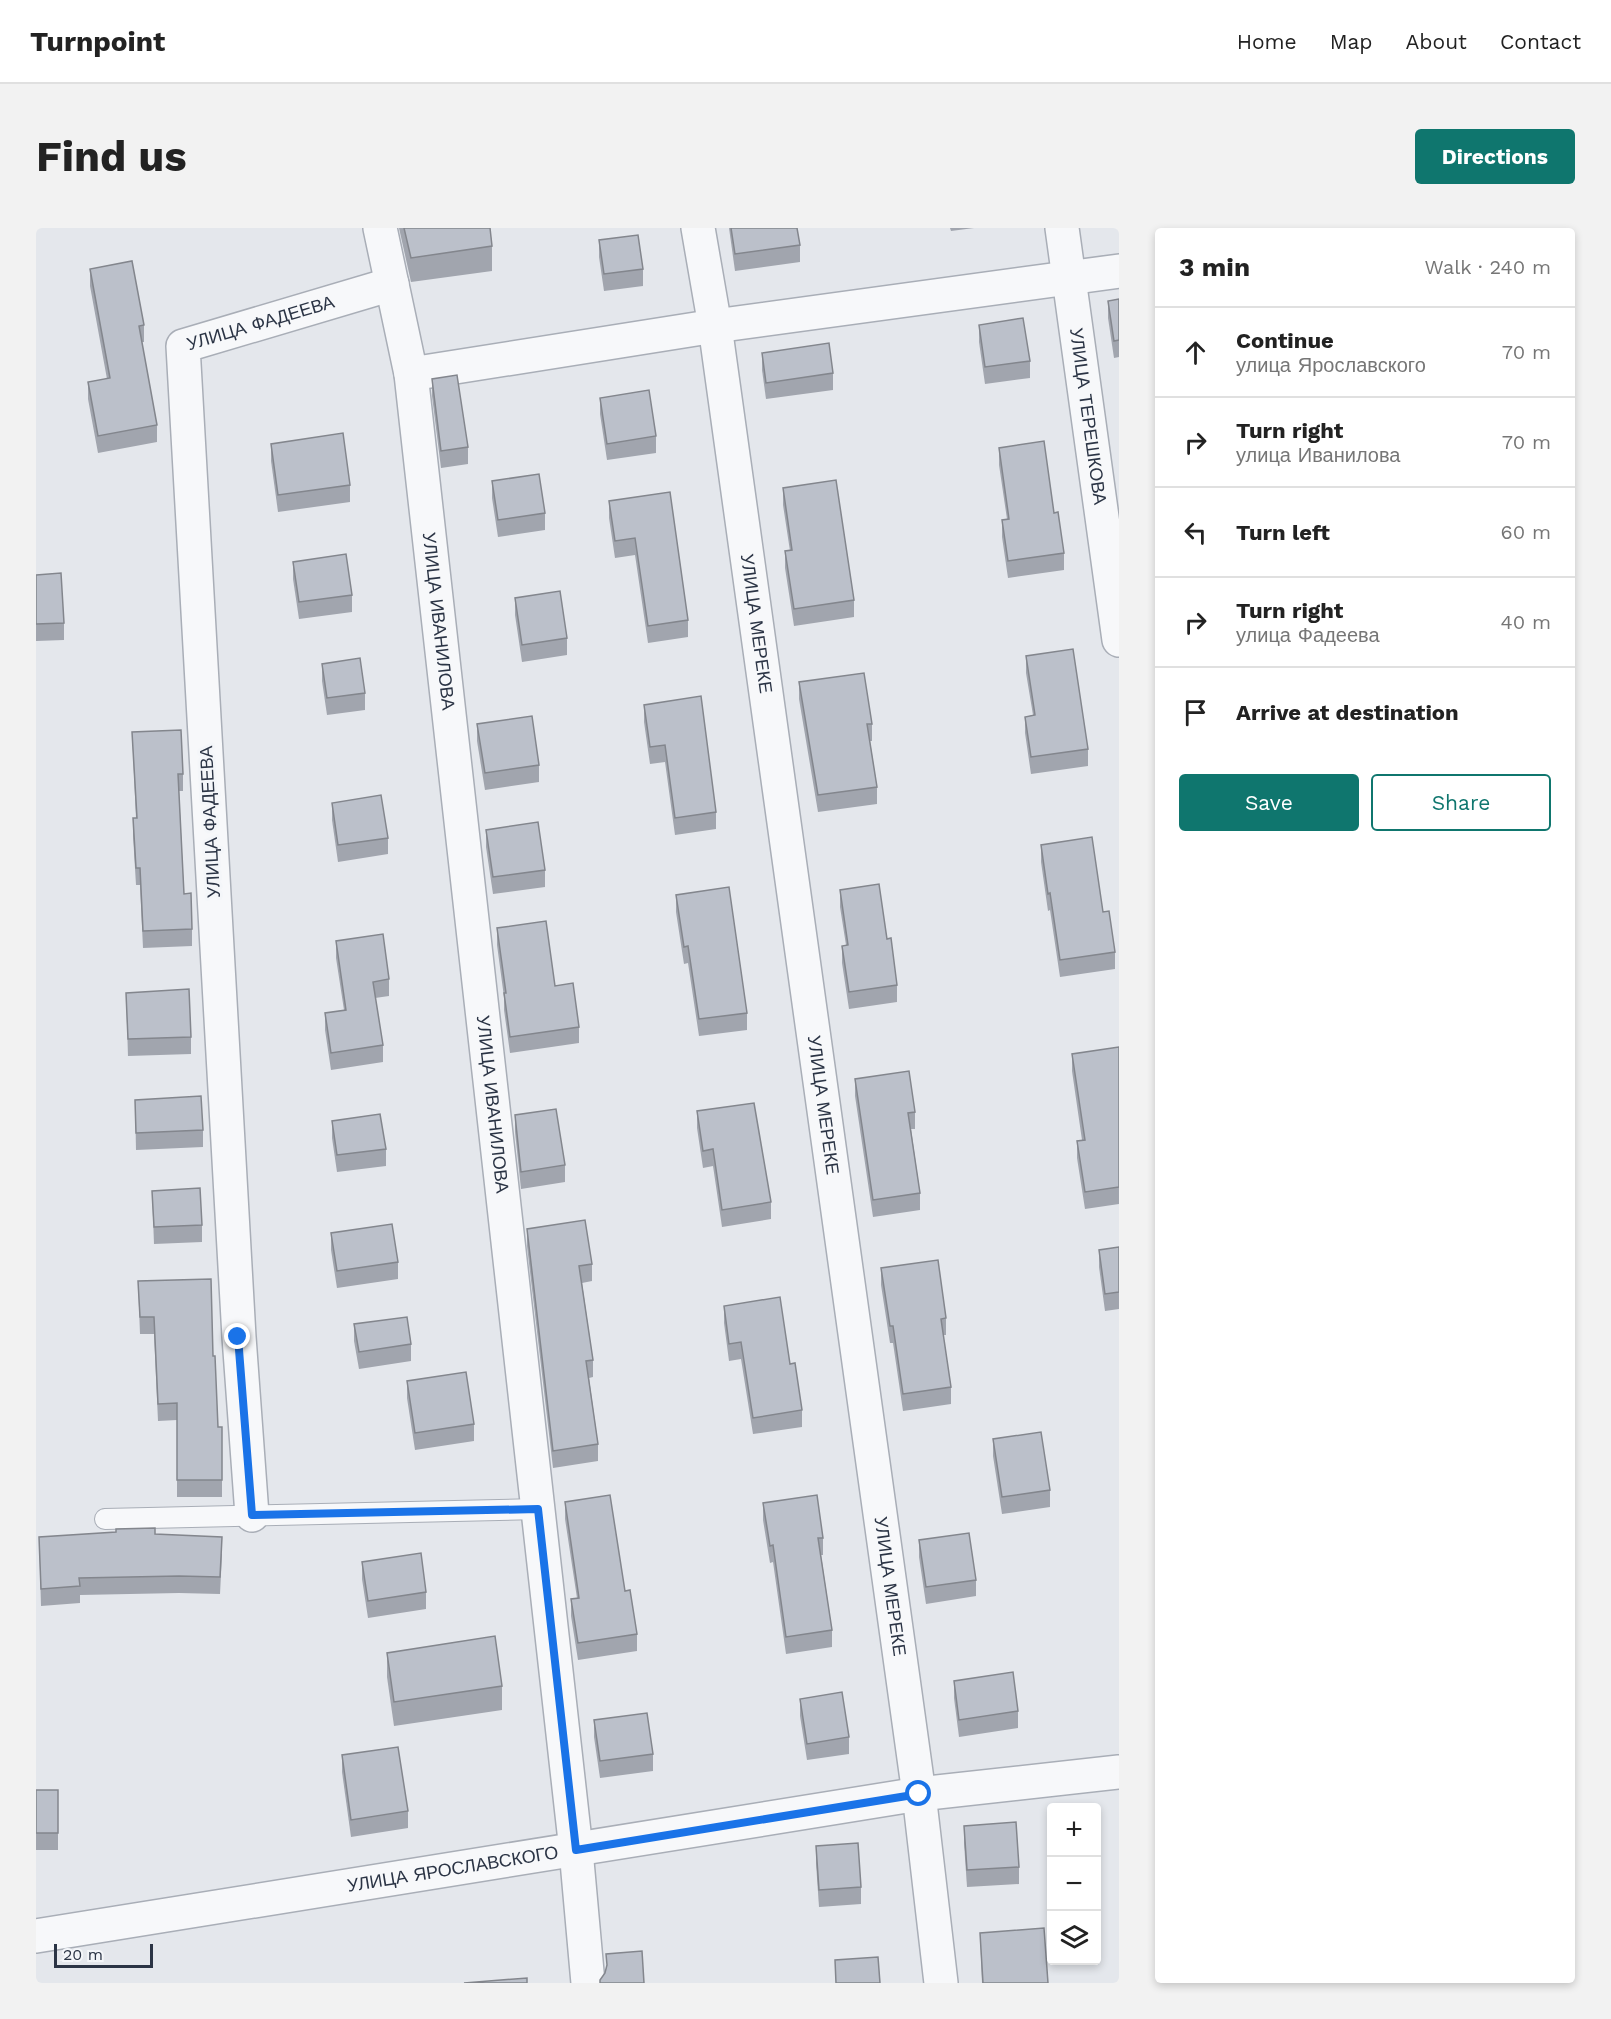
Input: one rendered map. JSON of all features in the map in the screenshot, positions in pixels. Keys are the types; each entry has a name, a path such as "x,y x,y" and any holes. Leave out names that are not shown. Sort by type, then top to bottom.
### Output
{"street":[{"name":"УЛИЦА ИВАНИЛОВА","path":"380,228 411,374 576,1850 588,1983"},
{"name":"УЛИЦА МЕРЕКЕ","path":"698,228 715,326 919,1794 940,1983"},
{"name":"УЛИЦА ТЕРЕШКОВА","path":"1062,228 1119,640"},
{"path":"411,374 715,326 1119,271"},
{"name":"УЛИЦА ФАДЕЕВА","path":"252,1515 238,1337 183,346 392,284"},
{"name":"УЛИЦА ЯРОСЛАВСКОГО","path":"36,1936 919,1794 1119,1772"}],"lane":[{"path":"105,1519 538,1509"}],"building":[{"path":"404,228 490,228 492,246 411,258"},
{"path":"731,228 797,228 800,245 735,254"},
{"path":"638,235 643,269 604,274 599,240"},
{"path":"132,261 144,325 139,326 157,425 98,436 88,382 110,378 90,269"},
{"path":"1119,299 1119,340 1114,341 1108,301"},
{"path":"1023,318 1030,361 985,367 979,325"},
{"path":"829,343 833,373 766,383 762,353"},
{"path":"457,375 468,447 441,451 432,379"},
{"path":"649,390 656,436 607,444 600,398"},
{"path":"343,433 350,485 278,495 271,444"},
{"path":"1044,441 1054,513 1058,512 1064,553 1008,561 1002,520 1009,519 999,448"},
{"path":"539,474 545,513 498,520 492,481"},
{"path":"836,480 854,600 794,609 785,551 792,550 783,488"},
{"path":"670,492 688,620 648,626 635,538 615,541 609,501"},
{"path":"346,554 352,595 299,602 293,562"},
{"path":"61,573 64,623 36,624 36,575"},
{"path":"560,591 567,638 522,645 515,598"},
{"path":"1073,649 1088,749 1031,757 1025,717 1035,715 1026,656"},
{"path":"360,658 365,693 327,698 322,664"},
{"path":"864,673 872,724 867,724 877,787 818,795 799,682"},
{"path":"701,696 716,812 675,818 665,745 650,747 644,705"},
{"path":"532,716 539,765 485,773 477,724"},
{"path":"181,730 183,774 178,774 184,894 191,893 192,929 143,931 140,868 136,868 133,818 137,818 132,732"},
{"path":"381,795 388,838 338,845 332,803"},
{"path":"538,822 545,870 493,877 486,830"},
{"path":"1092,837 1103,912 1109,911 1115,952 1060,960 1041,845"},
{"path":"879,884 887,939 891,938 897,985 849,992 842,946 848,945 840,890"},
{"path":"729,887 747,1013 699,1019 688,946 684,947 676,895"},
{"path":"546,921 555,986 573,983 579,1027 510,1037 497,928"},
{"path":"383,934 389,979 373,982 383,1045 331,1053 325,1013 346,1010 336,941"},
{"path":"189,989 191,1037 128,1039 126,993"},
{"path":"1119,1047 1119,1187 1085,1192 1077,1141 1085,1140 1072,1054"},
{"path":"909,1071 915,1112 908,1113 920,1193 873,1200 855,1079"},
{"path":"201,1096 203,1130 136,1133 135,1100"},
{"path":"754,1103 771,1202 722,1210 713,1149 703,1151 697,1111"},
{"path":"556,1109 565,1165 521,1172 515,1115"},
{"path":"380,1114 386,1149 337,1155 332,1121"},
{"path":"200,1188 202,1225 154,1227 152,1191"},
{"path":"585,1220 592,1264 579,1266 593,1360 586,1361 598,1444 553,1451 527,1229"},
{"path":"392,1224 398,1262 337,1271 331,1233"},
{"path":"1119,1247 1119,1292 1105,1294 1099,1250"},
{"path":"938,1260 946,1318 941,1319 951,1387 903,1394 893,1326 890,1326 881,1268"},
{"path":"211,1279 218,1427 222,1427 222,1480 177,1480 177,1403 158,1404 154,1317 140,1317 138,1281"},
{"path":"780,1297 790,1364 795,1363 802,1410 753,1418 741,1342 729,1344 724,1306"},
{"path":"407,1317 411,1344 359,1352 354,1324"},
{"path":"466,1372 474,1424 415,1433 407,1381"},
{"path":"1041,1432 1050,1490 1002,1497 993,1439"},
{"path":"610,1495 625,1591 630,1590 637,1634 578,1643 571,1599 579,1598 565,1502"},
{"path":"817,1495 823,1538 818,1538 832,1630 786,1637 773,1545 770,1546 763,1503"},
{"path":"155,1528 155,1534 222,1537 220,1577 79,1578 80,1586 41,1589 39,1537 116,1532 116,1529"},
{"path":"969,1533 976,1580 926,1587 919,1540"},
{"path":"421,1553 426,1592 368,1601 362,1562"},
{"path":"495,1636 502,1686 394,1702 387,1653"},
{"path":"1013,1672 1018,1711 959,1720 954,1681"},
{"path":"842,1692 849,1737 807,1744 800,1699"},
{"path":"647,1713 653,1754 600,1761 594,1720"},
{"path":"398,1747 408,1811 351,1820 342,1755"},
{"path":"36,1790 58,1790 58,1833 36,1833"},
{"path":"1016,1822 1019,1867 967,1870 964,1826"},
{"path":"858,1843 861,1887 819,1890 816,1846"},
{"path":"1044,1928 1048,1983 983,1983 980,1933"},
{"path":"642,1951 644,1983 600,1983 607,1965 606,1954"},
{"path":"878,1957 880,1983 836,1983 835,1960"},
{"path":"527,1978 527,1983 464,1983"}],"route":[{"path":"238,1337 252,1515 538,1509 576,1850 919,1794"}]}
